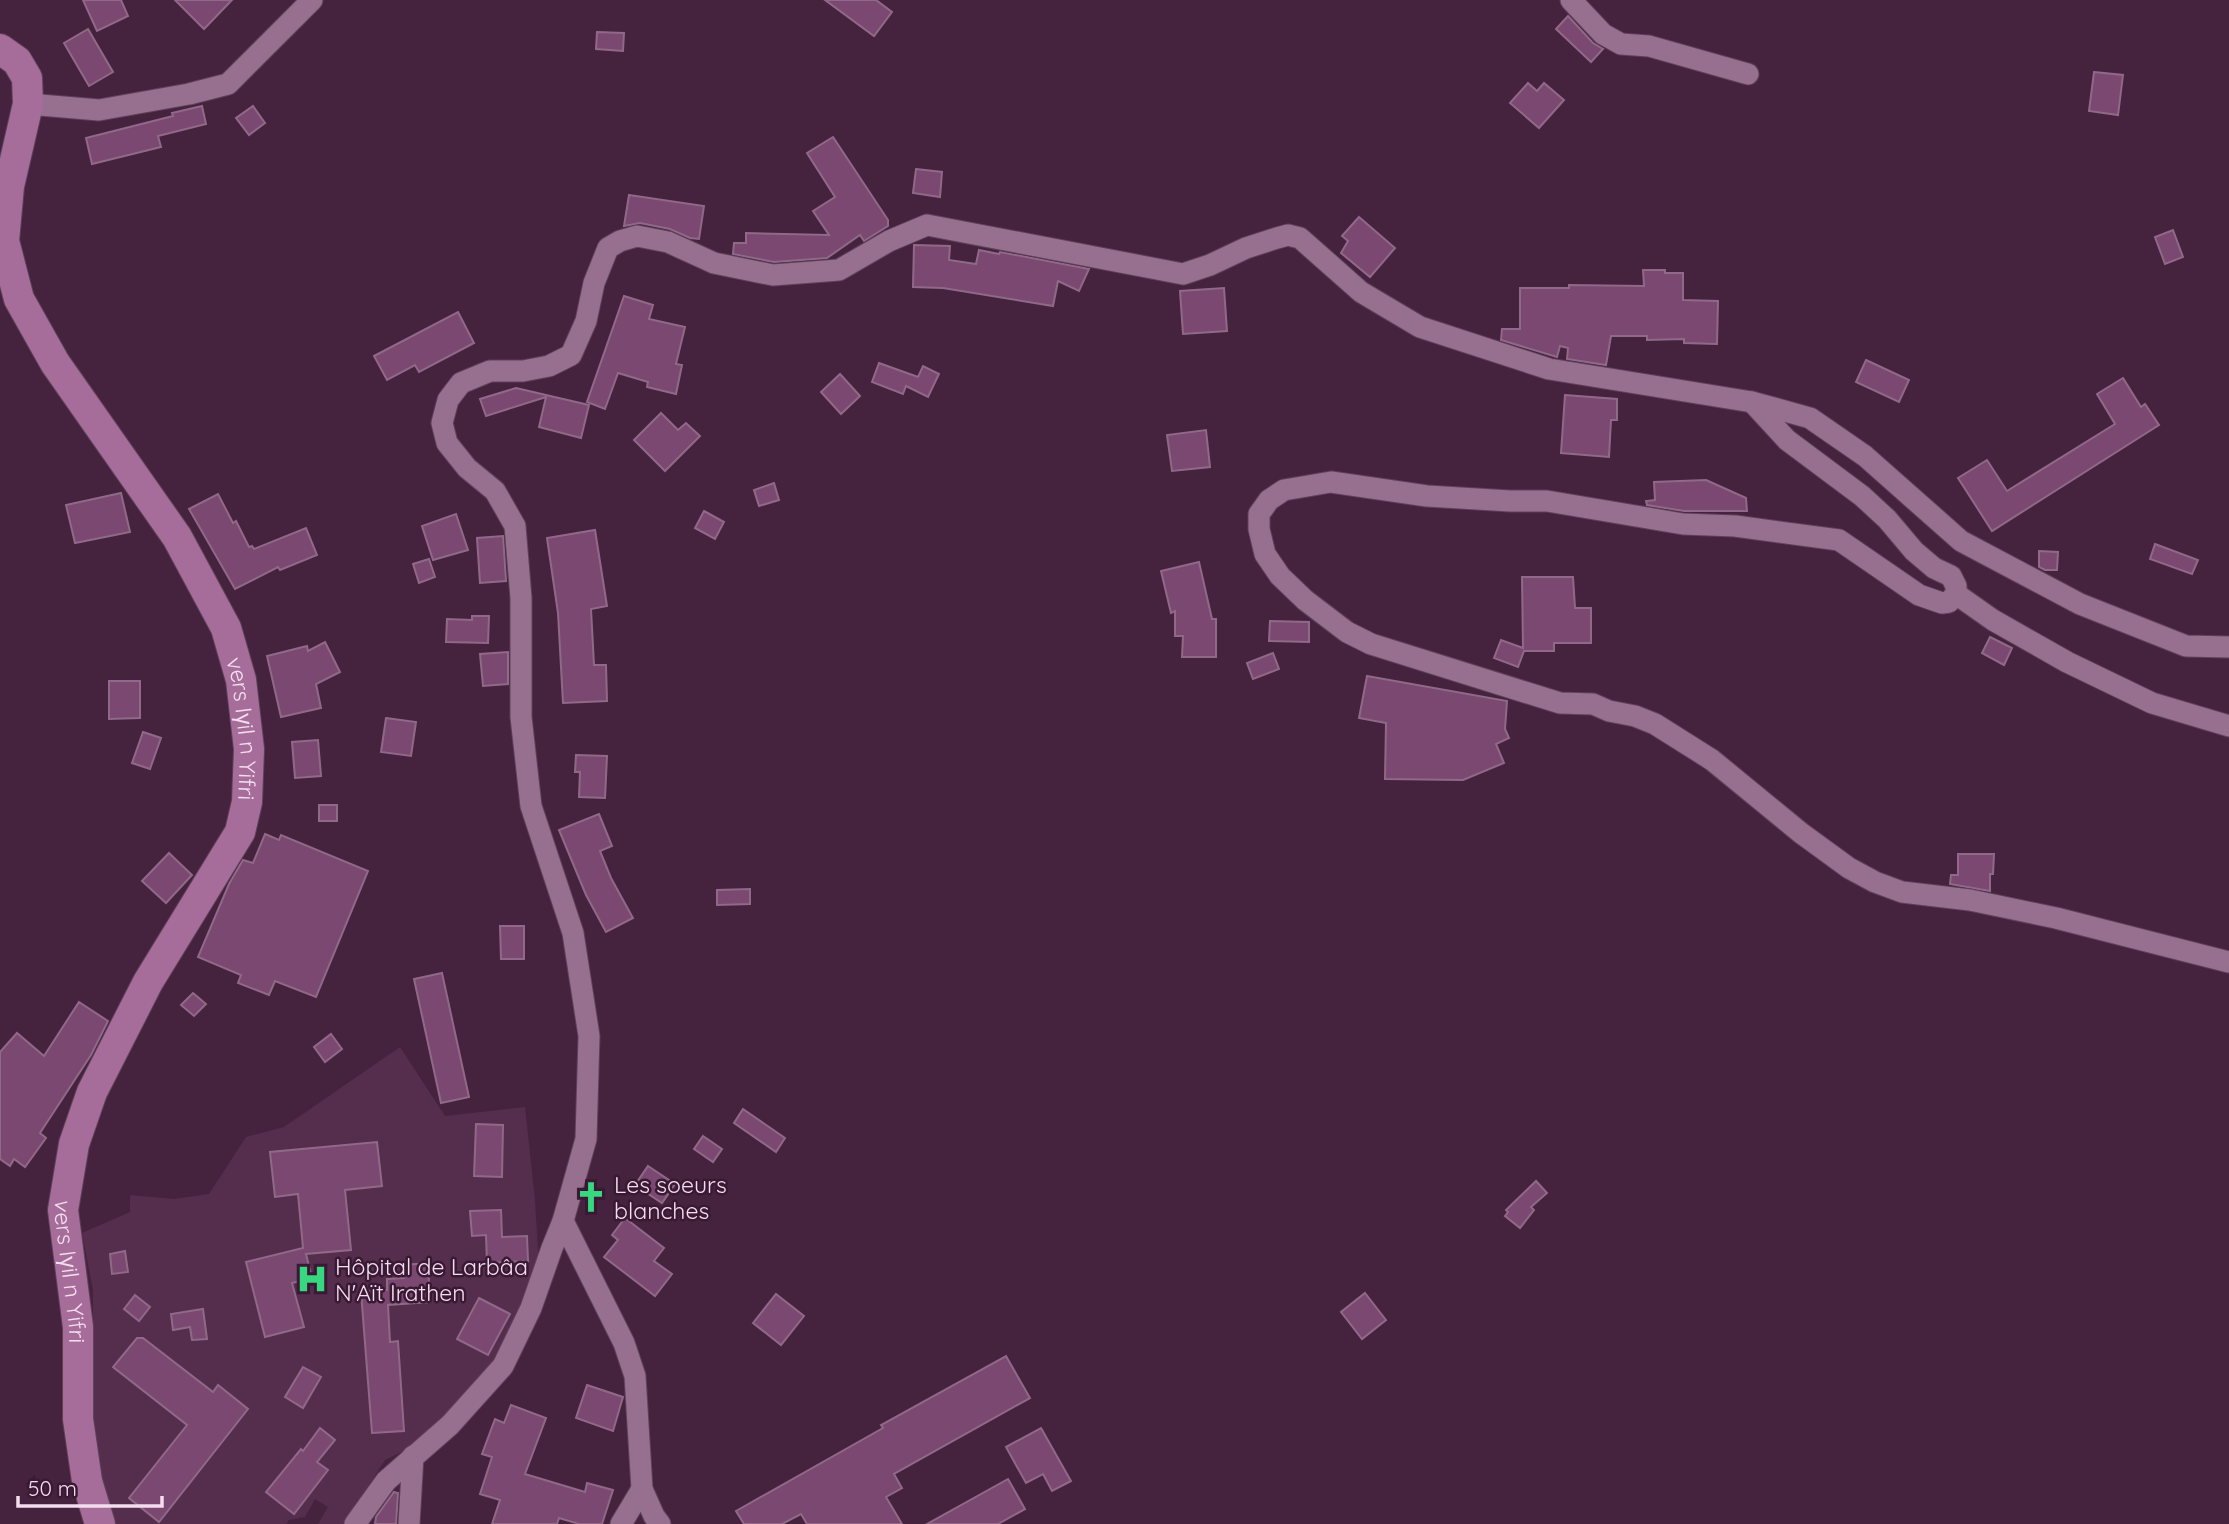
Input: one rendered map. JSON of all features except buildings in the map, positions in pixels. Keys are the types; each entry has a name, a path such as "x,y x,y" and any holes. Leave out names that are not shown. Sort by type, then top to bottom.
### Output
{"main road":[{"name":"vers Iγil n Yifri","path":"0,48 17,61 27,78 28,104 9,186 4,241 19,299 55,363 177,537 226,628 241,680 249,749 247,802 240,832 148,982 92,1092 74,1144 63,1210 78,1327 78,1419 87,1481 100,1524"}],"street":[{"path":"28,104 99,110 229,84 312,0"},
{"path":"1571,0 1603,34 1621,44 1649,46 1748,74"},
{"path":"355,1524 386,1481 450,1425 503,1366 531,1308 563,1221 586,1139 589,1036 573,933 531,806 521,718 521,598 515,526 495,491 467,468 447,443 442,423 448,400 461,383 490,371 523,371 549,366 571,355 586,321 594,283 608,248 620,240 637,236 668,242 714,263 773,275 839,270 890,241 927,225 1183,274 1246,248 1288,235 1300,238 1361,292 1420,327 1549,369 1752,402 1810,418 1865,456 1961,541 2080,604 2186,646 2229,647"},
{"path":"1752,402 1787,440 1861,496 1934,568 1951,576 1956,586 1956,594 1949,602 1942,603 1919,595 1839,540 1735,526 1683,524 1547,501 1427,496 1331,482 1284,491 1269,500 1259,514 1259,529 1265,554 1280,576 1305,600 1347,632 1371,644 1560,703 1593,704 1655,724 1712,760 1849,868 1875,882 1902,892 1970,900 2056,918 2229,962"},
{"path":"1956,594 1993,620 2067,662 2152,703 2229,726"},
{"path":"563,1221 624,1343 635,1376 642,1489 660,1524"},
{"path":"408,1524 414,1456"},
{"path":"621,1524 642,1489"}],"shaded area":[{"name":"Hôpital de Larbâa N'Aït Irathen","path":"400,1047 445,1116 525,1107 539,1267 506,1347 425,1440 385,1460 344,1524 318,1524 328,1507 315,1499 305,1517 289,1520 286,1524 112,1524 93,1455 93,1290 82,1233 130,1212 130,1195 174,1199 209,1194 246,1137 284,1127"}],"place":[{"name":"Les soeurs blanches","path":"591,1197"},
{"name":"Hôpital de Larbâa N'Aït Irathen","path":"312,1279"}]}
